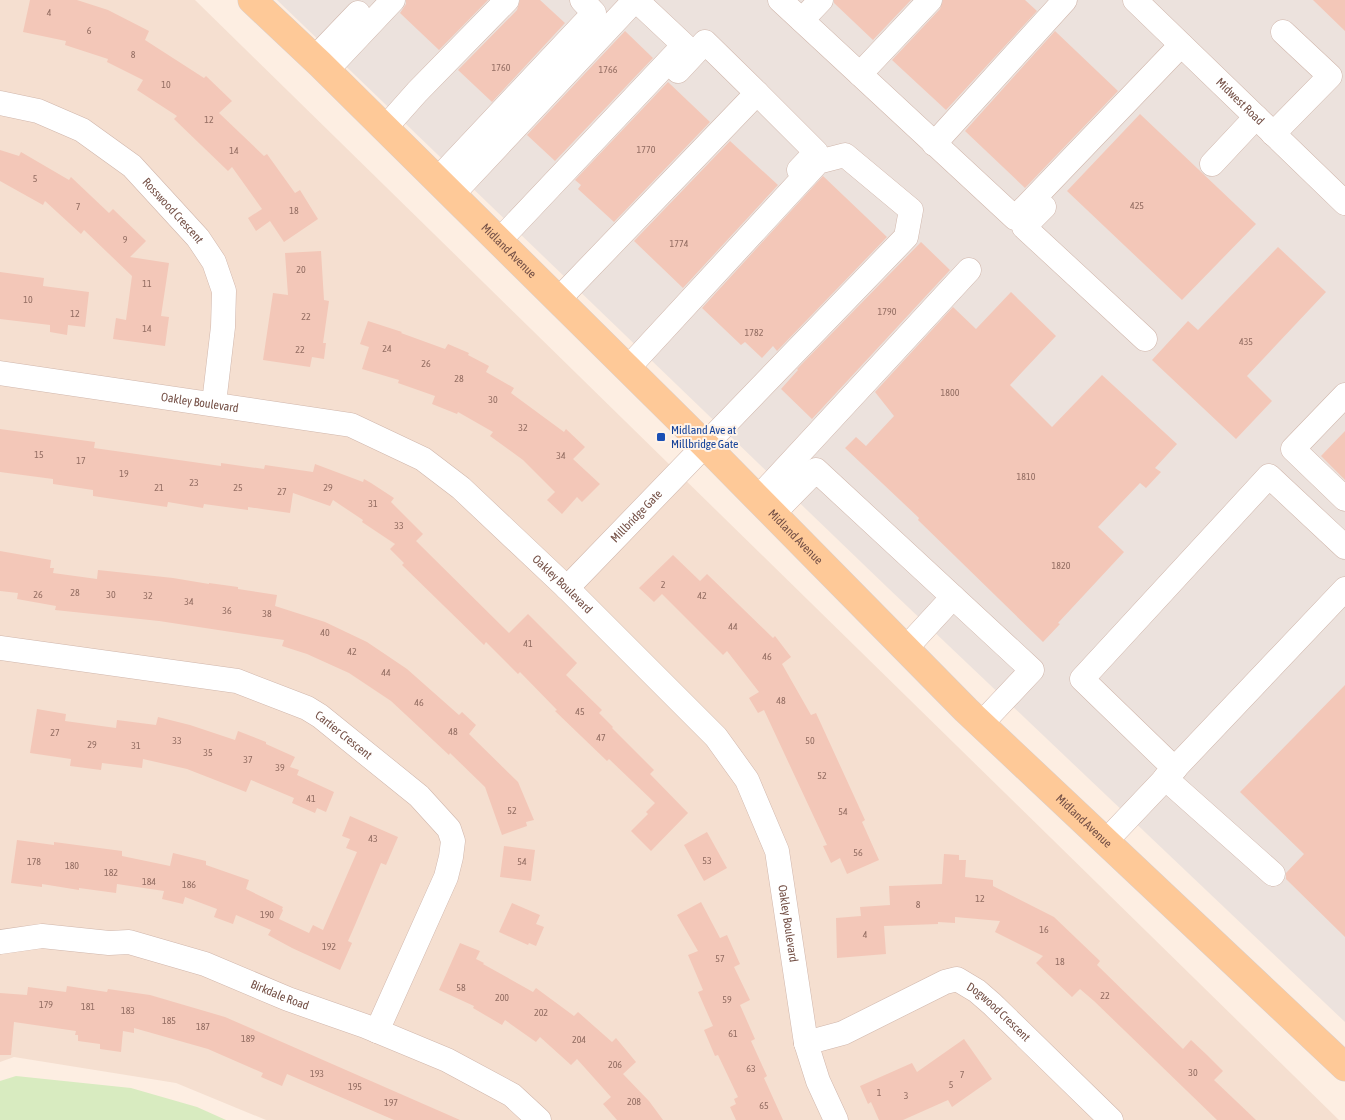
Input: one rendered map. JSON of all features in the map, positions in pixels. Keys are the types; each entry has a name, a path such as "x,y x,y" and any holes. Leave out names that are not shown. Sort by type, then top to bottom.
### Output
{"main road":[{"name":"Midland Avenue","path":"256,1 704,444 981,724 1345,1067"}],"street":[{"path":"320,65 371,0"},
{"path":"320,65 393,0"},
{"path":"380,124 488,0"},
{"path":"380,124 417,92 507,0"},
{"path":"444,188 594,13 582,0"},
{"path":"444,188 635,0 684,45 498,241"},
{"path":"780,0 1015,218 1186,50"},
{"path":"802,20 821,0"},
{"path":"860,74 930,0"},
{"name":"Midwest Road","path":"1135,0 1345,203"},
{"path":"934,144 1059,2"},
{"path":"1273,134 1330,76 1283,32"},
{"path":"528,209 540,220 705,42 816,152 624,366"},
{"path":"1145,338 1024,227 1148,89"},
{"path":"558,300 758,93"},
{"name":"Rosswood Crescent","path":"0,103 38,111 82,130 132,166 198,238 214,262 224,291 223,327 214,404"},
{"path":"1212,164 1256,117"},
{"name":"Millbridge Gate","path":"567,588 906,237 911,210 845,155 818,162 624,366"},
{"path":"765,506 969,270"},
{"name":"Oakley Boulevard","path":"0,373 350,424 423,458 461,488 567,588 716,737 748,780 777,851 806,1042 818,1081 836,1120"},
{"path":"1273,874 1170,773 1082,679 1345,396"},
{"path":"1293,450 1345,499"},
{"path":"765,506 816,470 1032,670 981,724"},
{"path":"1269,476 1345,547"},
{"path":"1106,841 1345,589"},
{"path":"906,648 953,597"},
{"name":"Cartier Crescent","path":"0,648 237,681 307,708 320,716 419,796 449,829 453,841 451,857 446,877 377,1031"},
{"name":"Birkdale Road","path":"0,942 42,936 129,942 205,964 288,999 377,1031 446,1060 512,1095 539,1120"},
{"name":"Dogwood Crescent","path":"806,1042 843,1033 946,982 957,979 977,991 992,1004 1111,1120"}],"shaded area":[{"path":"0,0 195,0 1339,1120 266,1120 176,1083 14,1057 0,1062"},
{"path":"277,0 1345,0 1345,1022 888,588"}],"green space":[{"path":"16,1076 131,1088 197,1107 226,1120 0,1120 0,1081"}],"building":[{"path":"30,0 77,0 108,10 149,31 145,40 204,78 206,76 232,101 219,113 264,156 267,154 295,193 300,190 318,219 284,242 270,221 256,231 248,218 262,209 232,167 228,171 174,119 177,116 137,90 143,80 107,62 108,59 65,45 66,41 23,32"},
{"path":"406,0 488,0 439,50 400,13 406,4"},
{"path":"520,0 540,0 565,23 492,102 458,70 517,10"},
{"path":"834,0 911,0 873,40 834,3"},
{"path":"943,0 1025,0 1037,11 946,110 892,60 940,9"},
{"path":"1313,0 1345,0 1345,31"},
{"path":"625,31 653,58 555,161 527,135"},
{"path":"1055,31 1118,91 1025,188 965,131"},
{"path":"668,82 710,122 614,222 578,189 581,185 575,180"},
{"path":"1140,114 1256,224 1182,300 1067,191"},
{"path":"730,141 778,185 683,288 634,241"},
{"path":"0,150 19,156 21,152 69,180 71,177 109,213 113,209 146,241 130,257 169,263 161,316 169,317 165,346 113,339 116,318 126,320 132,276 84,230 81,234 45,201 43,205 0,181"},
{"path":"823,176 887,237 777,351 773,346 762,358 745,342 741,345 702,308"},
{"path":"921,242 950,270 812,419 781,389 797,369"},
{"path":"1278,247 1326,292 1247,376 1272,401 1236,439 1152,360 1188,321 1198,330"},
{"path":"321,251 324,300 329,301 323,343 326,343 324,359 312,357 310,367 263,360 273,293 288,295 285,253"},
{"path":"0,272 44,278 43,286 89,292 85,327 68,325 67,335 50,332 50,325 0,319"},
{"path":"1011,292 1056,336 1010,385 1052,427 1102,375 1177,444 1155,468 1161,472 1146,488 1140,483 1098,527 1124,552 1058,623 1060,624 1043,642 918,520 919,518 845,448 856,437 866,446 894,416 875,392 953,307 976,329"},
{"path":"368,321 445,349 448,344 469,353 468,355 489,366 486,372 514,388 511,393 564,432 566,429 585,447 573,459 600,484 582,502 577,497 562,514 547,500 555,492 523,460 490,436 493,432 458,412 457,414 432,404 435,396 398,383 399,380 362,369 369,347 360,344"},
{"path":"0,429 95,442 94,448 221,466 221,463 264,469 265,465 313,472 315,464 363,482 364,479 394,498 391,502 423,534 416,541 509,633 528,614 577,663 566,675 602,710 599,713 654,770 650,774 688,813 651,851 631,831 648,814 646,812 655,803 609,759 607,761 555,711 557,710 520,672 518,674 486,642 484,645 402,565 404,563 390,549 395,544 333,500 330,506 293,493 290,513 248,507 248,510 204,504 203,508 168,502 167,507 93,496 93,490 53,484 53,479 0,472"},
{"path":"1345,431 1345,480 1321,456"},
{"path":"0,551 51,560 50,568 54,568 53,573 97,579 98,570 238,587 238,589 277,595 275,606 325,622 367,642 407,669 459,715 462,712 476,725 469,734 518,782 534,820 526,822 527,826 502,835 485,787 450,753 449,755 391,701 349,673 307,654 282,646 284,640 159,621 55,610 56,606 17,599 18,593 0,591"},
{"path":"673,555 700,581 707,574 773,638 775,636 791,657 782,664 811,715 816,713 865,820 862,822 879,860 847,874 840,858 831,863 823,846 827,845 764,710 758,713 749,698 759,692 727,651 723,655 662,594 654,602 639,588"},
{"path":"1345,685 1345,937 1286,879 1286,873 1304,854 1240,792"},
{"path":"37,709 66,714 65,721 116,728 117,720 156,725 158,717 235,740 238,731 266,742 266,744 295,757 290,767 299,770 297,775 334,792 326,812 317,808 315,813 292,803 294,798 251,780 246,792 187,769 143,759 142,768 102,763 101,770 70,766 71,759 30,753"},
{"path":"350,816 398,837 386,865 381,863 348,941 352,943 340,970 268,935 271,930 236,915 233,924 214,917 217,909 185,897 183,904 162,899 164,891 117,884 116,893 42,884 42,887 11,883 17,840 54,845 54,842 122,851 122,856 170,866 173,853 206,861 206,865 249,880 246,889 283,907 279,919 309,933 313,925 323,930 357,852 346,848 350,839 342,836"},
{"path":"707,832 727,868 704,881 684,845"},
{"path":"504,846 535,850 531,881 500,877"},
{"path":"944,854 959,855 959,860 966,860 965,877 993,880 993,886 1054,917 1100,961 1097,965 1183,1049 1191,1040 1223,1071 1214,1080 1256,1120 1217,1120 1080,989 1072,997 1036,963 1043,956 995,932 1000,921 955,917 955,923 938,922 938,924 884,926 886,954 837,958 836,918 861,916 860,907 890,905 889,886 942,884"},
{"path":"701,902 720,938 727,935 740,964 734,967 750,1000 740,1005 755,1039 751,1041 767,1076 764,1078 783,1120 736,1120 730,1107 736,1104 734,1099 738,1097 718,1055 715,1056 704,1030 713,1026 698,992 703,990 688,955 698,951 677,915"},
{"path":"512,903 540,915 536,924 544,927 536,946 529,943 528,945 499,932"},
{"path":"460,943 480,951 476,959 483,964 533,992 536,988 574,1016 578,1012 612,1042 616,1038 636,1062 623,1074 649,1101 663,1120 617,1120 603,1104 611,1097 577,1059 571,1065 540,1037 536,1042 505,1020 502,1025 473,1008 474,1006 439,990"},
{"path":"67,986 107,992 108,989 150,995 225,1017 460,1120 394,1120 287,1074 282,1086 261,1077 263,1073 208,1049 134,1028 134,1033 123,1031 121,1052 100,1049 100,1044 78,1041 78,1035 75,1035 76,1031 14,1022 11,1055 0,1055 0,993 27,995 28,987 66,992"},
{"path":"964,1039 992,1079 952,1107 948,1100 903,1120 879,1120 871,1102 868,1104 860,1086 912,1063 917,1072"}],"place":[{"name":"Midland Ave at Millbridge Gate","path":"661,437"}]}
